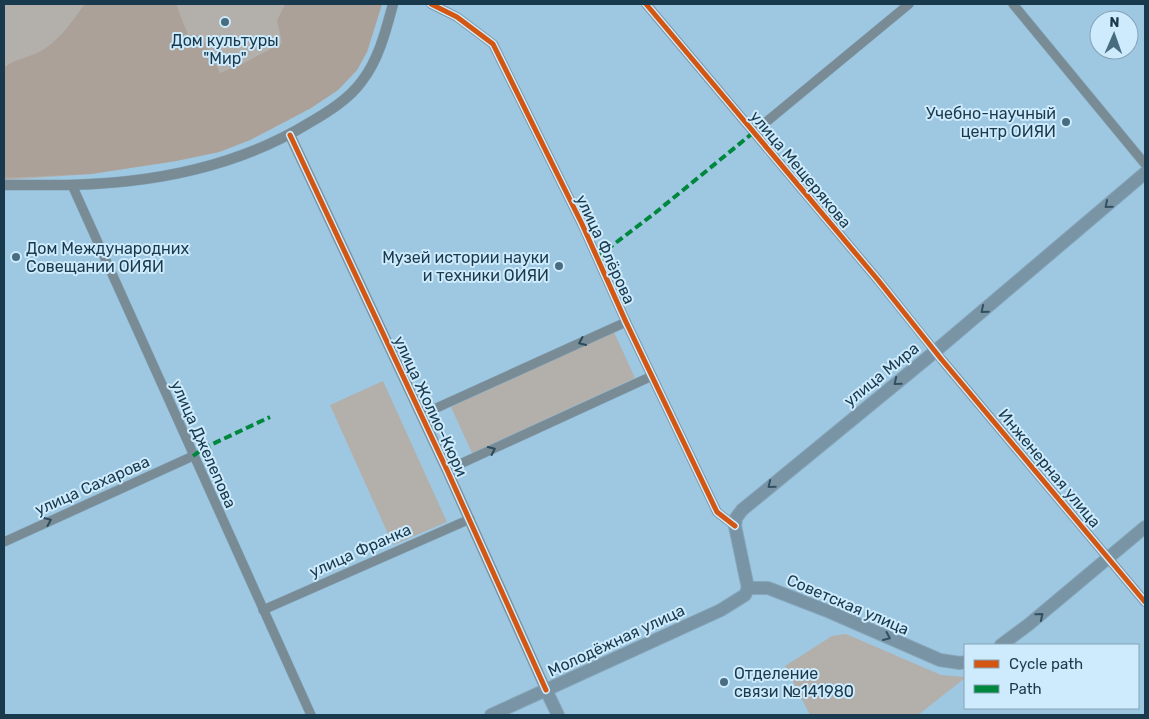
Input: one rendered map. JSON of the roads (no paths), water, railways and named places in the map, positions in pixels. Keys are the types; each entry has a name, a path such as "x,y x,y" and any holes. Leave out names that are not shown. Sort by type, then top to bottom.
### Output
{"main road":[{"name":"улица Мира","path":"735,526 736,518 754,499 935,351 1145,173"},
{"path":"735,526 748,588"},
{"path":"1002,644 1028,626 1145,527"},
{"name":"Молодёжная улица","path":"491,715 721,610 745,595 748,588"},
{"name":"Советская улица","path":"748,588 768,588 842,617 940,660 964,662"},
{"name":"улица Жолио-Кюри","path":"546,690 558,715"}],"street":[{"path":"4,185 72,185 128,182 171,175 248,152 290,134 344,100 362,82 374,63 385,34 393,4"},
{"name":"улица Флёрова","path":"431,4 457,17 493,44 597,257 717,512 735,526"},
{"name":"улица Мещерякова","path":"646,4 878,280 935,351"},
{"path":"754,132 909,4"},
{"path":"1013,4 1145,164"},
{"name":"улица Жолио-Кюри","path":"290,134 470,519 546,690"},
{"name":"улица Джелепова","path":"72,185 310,715"},
{"path":"421,415 626,322"},
{"name":"Инженерная улица","path":"935,351 1145,602"},
{"path":"447,470 652,376"},
{"name":"улица Сахарова","path":"4,542 193,456"},
{"name":"улица Франка","path":"263,610 470,519"}],"place":[{"name":"Дом культуры \"Мир\"","path":"225,22"},
{"name":"Учебно-научный центр ОИЯИ","path":"1066,122"},
{"name":"Дом Международних Совещании ОИЯИ","path":"16,257"},
{"name":"Музей истории науки и техники ОИЯИ","path":"559,266"},
{"name":"Отделение связи №141980","path":"724,682"}]}
